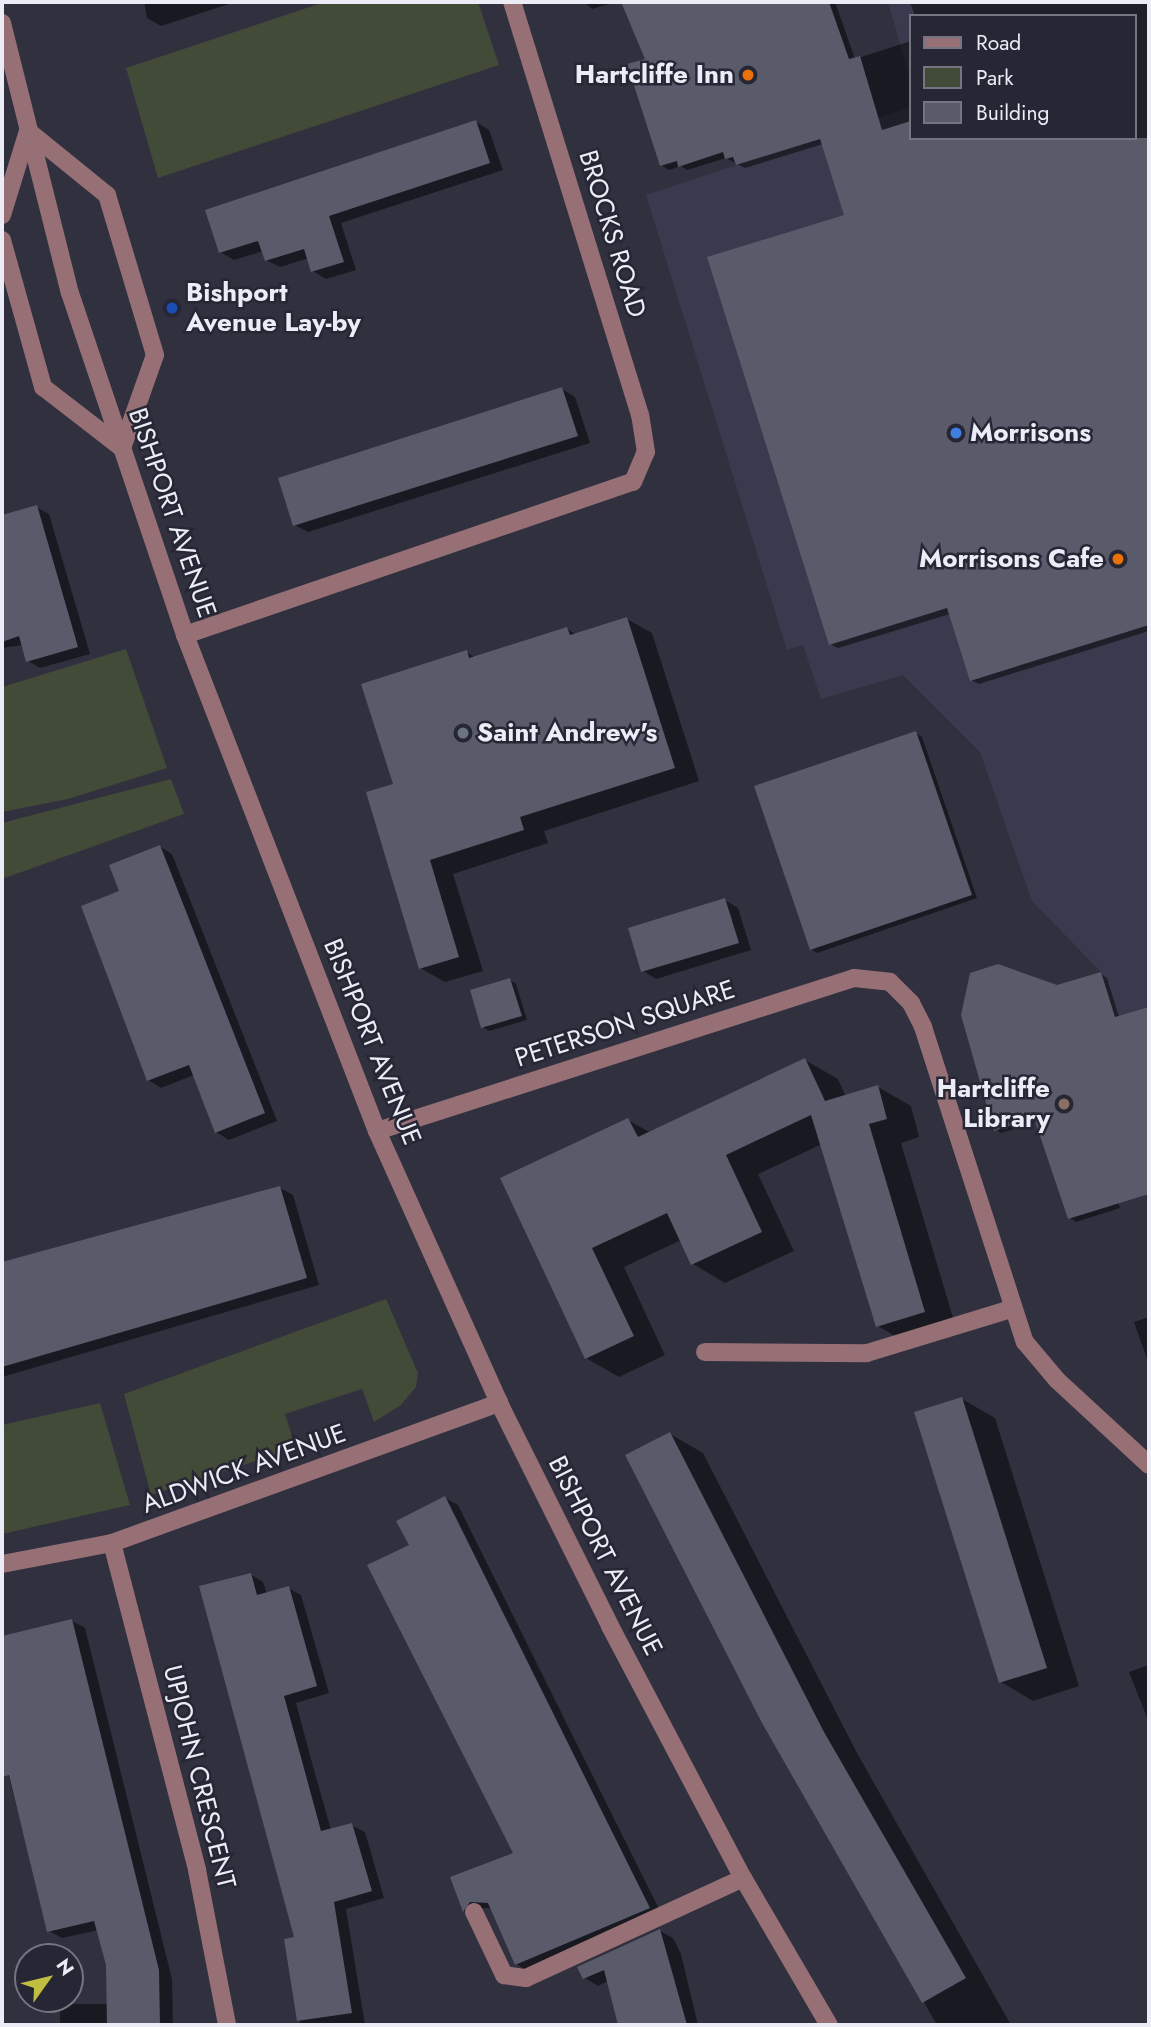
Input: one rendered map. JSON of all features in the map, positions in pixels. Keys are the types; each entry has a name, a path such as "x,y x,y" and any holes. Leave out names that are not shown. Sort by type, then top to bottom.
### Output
{"street":[{"name":"BROCKS ROAD","path":"185,635 633,482 646,452 640,415 512,2"},
{"name":"BISHPORT AVENUE","path":"2,23 70,293 185,635 377,1131 499,1403 610,1626 743,1878 829,2025"},
{"path":"2,215 28,131 107,195 155,355 122,448 43,387 2,240"},
{"name":"PETERSON SQUARE","path":"377,1131 854,978 890,982 911,1003 923,1027 1011,1309"},
{"path":"705,1352 867,1353 1011,1309 1025,1342 1057,1380 1149,1465"},
{"name":"ALDWICK AVENUE","path":"2,1564 112,1543 499,1403"},
{"name":"UPJOHN CRESCENT","path":"112,1543 197,1870 227,2025"},
{"path":"474,1912 504,1976 526,1978 743,1878"}],"shaded area":[{"name":"Morrisons","path":"888,2 1149,2 1149,1128 1101,972 1032,901 980,752 903,675 821,699 803,645 787,650 646,195 909,108 909,140 1137,140 1137,14 909,14 909,75"}],"green space":[{"path":"325,2 478,2 499,65 158,178 126,68"},
{"path":"126,649 167,768 68,799 2,812 2,687"},
{"path":"171,779 184,814 2,879 2,823"},
{"path":"386,1299 418,1373 416,1387 401,1405 374,1422 362,1389 285,1414 296,1448 151,1495 124,1394"},
{"path":"100,1403 130,1505 2,1534 2,1425"}],"building":[{"name":"Morrisons","path":"621,2 829,2 849,59 860,56 882,130 909,122 909,140 1149,138 1149,625 970,681 947,608 829,645 707,257 844,215 820,139 736,165 733,157 725,159 723,152 678,167 677,161 660,166 627,64 645,59"},
{"path":"476,120 490,163 329,216 344,262 311,272 304,249 265,261 258,241 219,253 205,210"},
{"path":"562,387 578,436 293,526 278,478"},
{"path":"37,505 78,647 26,662 19,636 2,642 2,515"},
{"name":"Saint Andrew's","path":"627,617 675,768 520,817 524,830 430,860 459,957 419,969 366,792 393,784 361,684 467,650 469,658 567,627 570,635"},
{"path":"916,731 972,895 810,950 754,786"},
{"path":"160,845 265,1113 215,1133 189,1065 147,1081 81,906 119,891 109,865"},
{"path":"725,898 739,943 641,972 628,928"},
{"name":"Hartcliffe Library","path":"998,964 1057,985 1101,972 1115,1017 1149,1007 1149,1194 1068,1219 1034,1118 994,1131 961,1015 970,973"},
{"path":"510,978 522,1016 481,1028 470,990"},
{"path":"805,1058 825,1101 878,1085 887,1119 869,1124 925,1312 876,1327 811,1115 726,1155 762,1232 691,1265 667,1213 592,1248 634,1336 585,1359 500,1178 628,1118 638,1137"},
{"path":"280,1186 307,1278 2,1367 2,1262"},
{"path":"962,1397 1047,1668 999,1683 914,1412"},
{"path":"670,1432 824,1732 966,1978 922,2003 762,1723 625,1455"},
{"path":"445,1496 650,1908 515,1965 488,1903 470,1902 463,1912 450,1877 513,1853 367,1565 409,1545 396,1521"},
{"path":"251,1573 257,1595 289,1586 317,1686 284,1696 321,1831 352,1823 372,1891 334,1902 352,2013 297,2021 284,1939 294,1937 199,1586"},
{"path":"72,1619 159,1970 160,2025 107,2025 106,1965 94,1921 47,1932 9,1775 2,1777 2,1636"},
{"path":"660,1929 687,2025 618,2025 604,1970 583,1979 577,1967"}],"place":[{"name":"Hartcliffe Inn","path":"748,75"},
{"name":"Bishport Avenue Lay-by","path":"172,308"},
{"name":"Morrisons","path":"956,433"},
{"name":"Morrisons Cafe","path":"1118,559"},
{"name":"Saint Andrew's","path":"463,733"},
{"name":"Hartcliffe Library","path":"1064,1104"}]}
